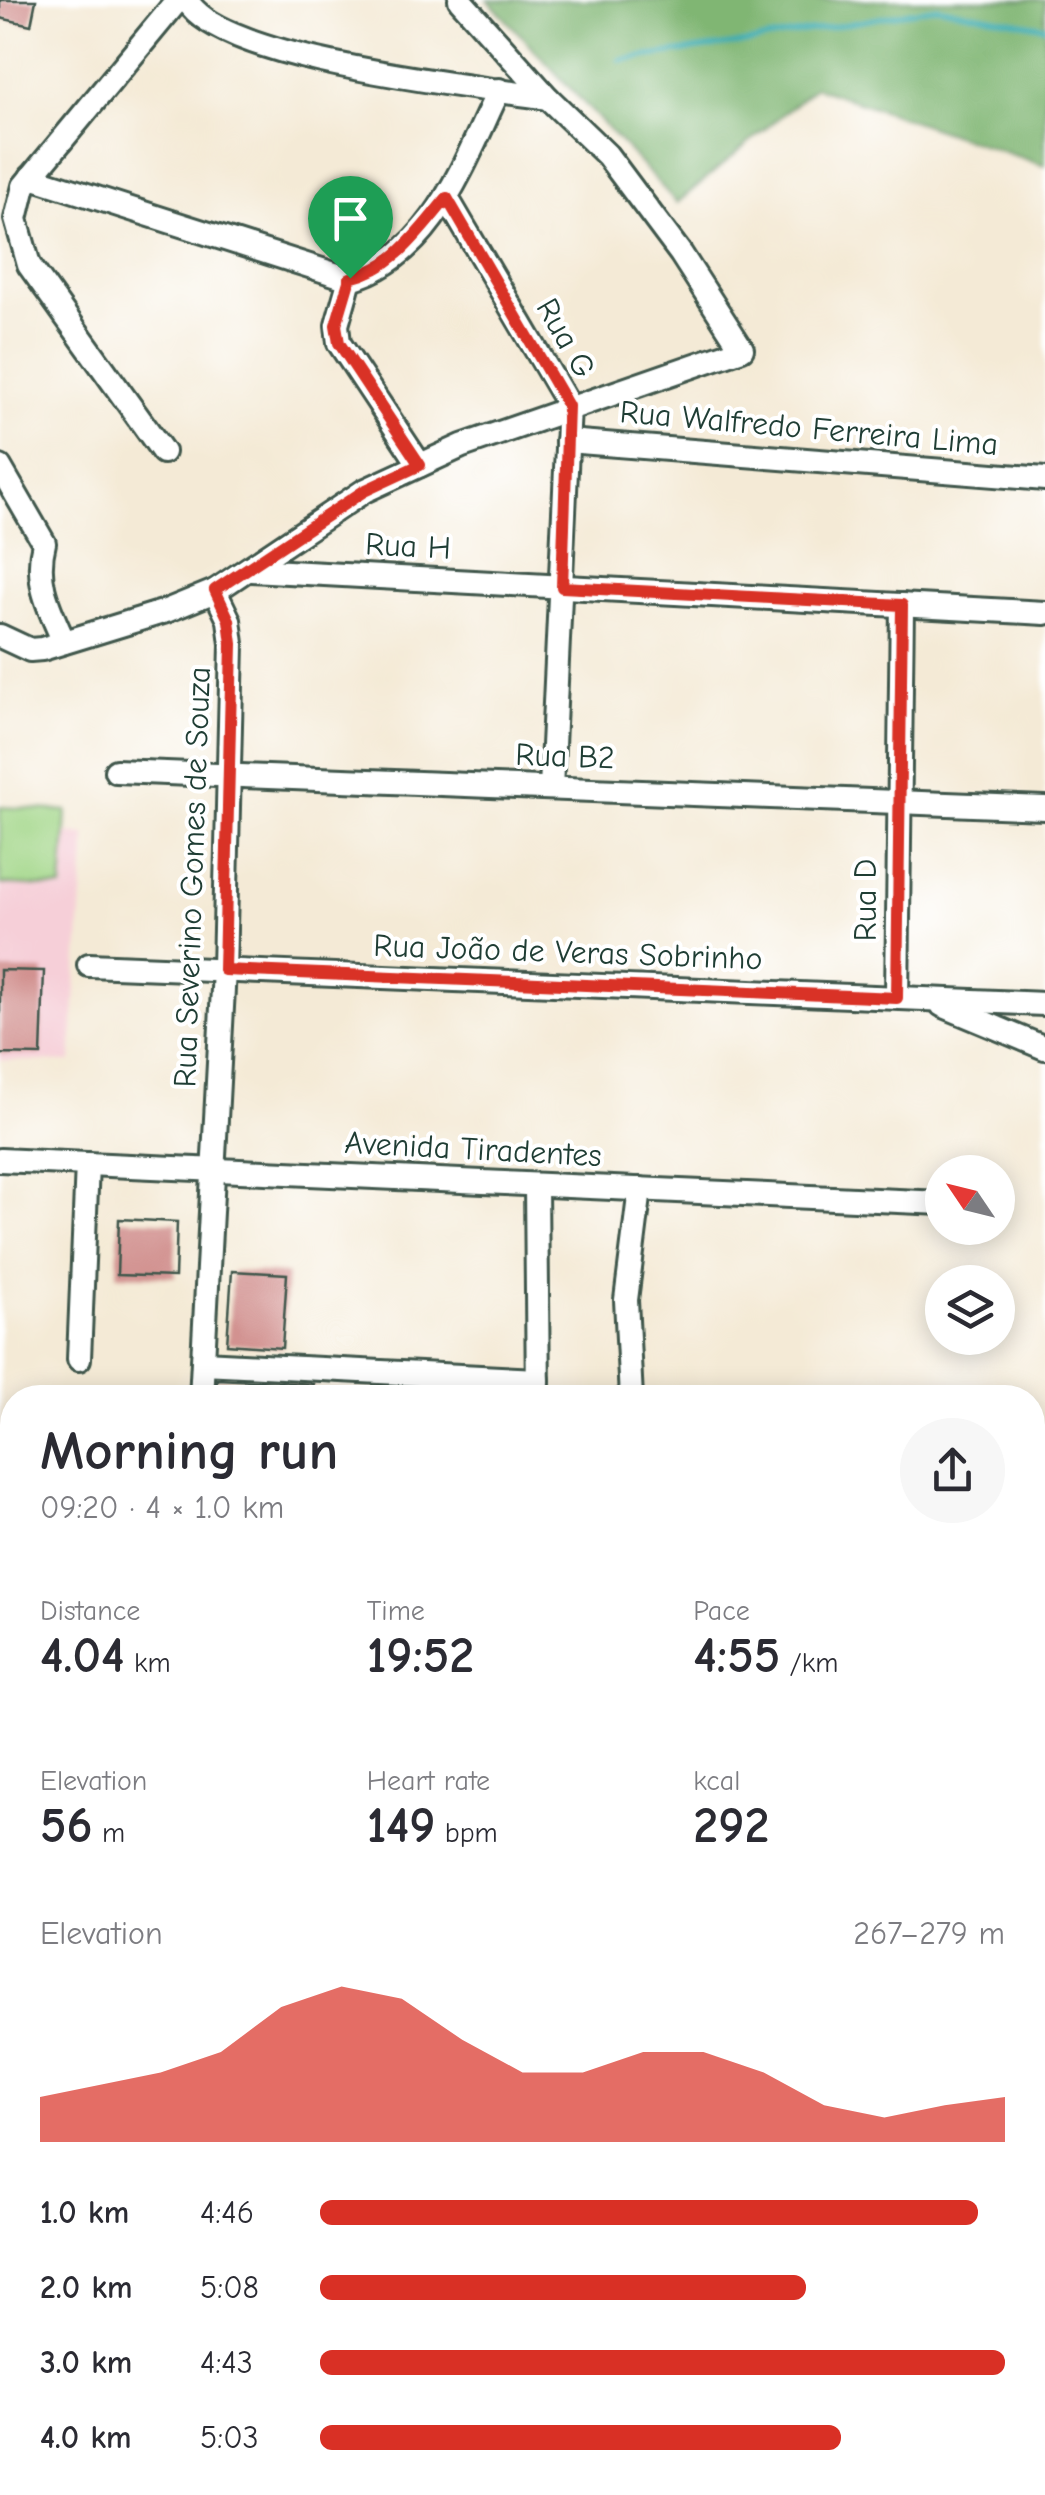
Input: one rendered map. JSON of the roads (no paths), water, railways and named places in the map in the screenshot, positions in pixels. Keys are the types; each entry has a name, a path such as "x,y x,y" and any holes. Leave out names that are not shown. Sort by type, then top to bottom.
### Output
{"street":[{"path":"163,452 28,265 16,219 17,203 31,177 178,0"},
{"path":"187,0 224,30 280,48 387,77 548,98"},
{"path":"0,636 30,650 166,611 251,570 364,491 420,465 568,406 742,349 682,254 618,169 460,0"},
{"path":"31,177 350,278 376,272 392,262 447,198 499,90"},
{"name":"Rua G","path":"447,198 568,406 551,788"},
{"path":"350,278 336,325 339,343 420,465"},
{"name":"Rua Walfredo Ferreira Lima","path":"567,441 1045,479"},
{"path":"0,467 44,543 38,564 41,590 64,642"},
{"name":"Rua H","path":"251,570 562,587"},
{"path":"562,587 1045,613"},
{"name":"Rua Severino Gomes de Souza","path":"202,1385 224,970 232,644 229,620 215,590"},
{"name":"Rua D","path":"897,998 902,605"},
{"name":"Rua B2","path":"116,771 1045,808"},
{"name":"Rua João de Veras Sobrinho","path":"89,964 1045,1004"},
{"path":"928,999 1045,1048"},
{"name":"Avenida Tiradentes","path":"0,1160 925,1202"},
{"path":"79,1358 87,1164"},
{"path":"536,1185 538,1385"},
{"path":"630,1385 626,1300 640,1189"},
{"path":"203,1363 486,1385"}],"waterway":[{"path":"620,60 752,42 937,7 1045,27"}]}
